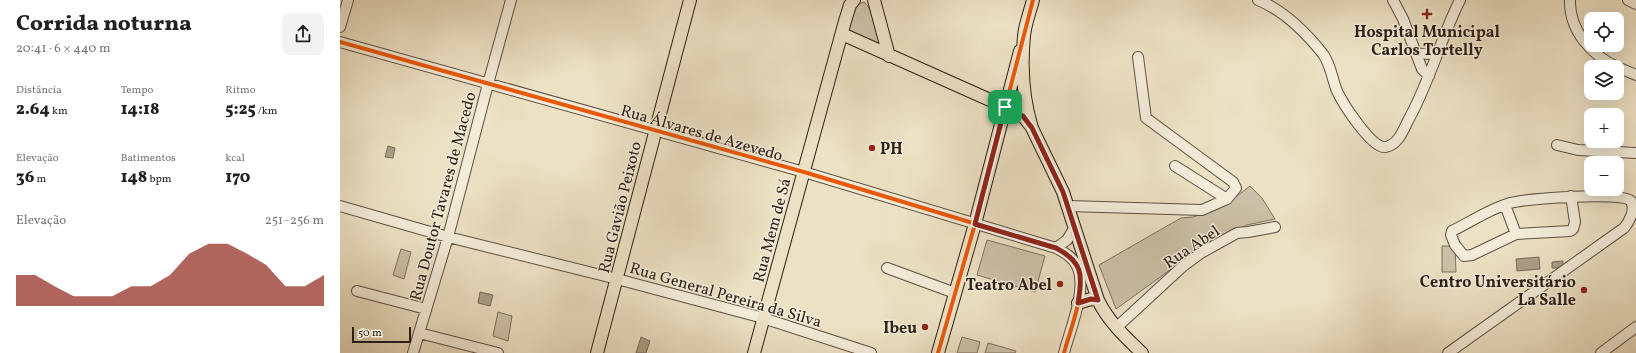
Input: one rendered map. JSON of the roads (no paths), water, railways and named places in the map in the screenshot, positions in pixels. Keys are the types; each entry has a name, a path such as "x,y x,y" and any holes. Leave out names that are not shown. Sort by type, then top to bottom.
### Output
{"main road":[{"name":"Rua Gavião Peixoto","path":"597,353 690,0"},
{"name":"Rua Mem de Sá","path":"754,353 848,10 854,0"},
{"path":"874,0 889,56"},
{"path":"938,353 975,224 1033,0"},
{"path":"842,34 1005,107 1023,116 1032,128"},
{"path":"1024,35 1024,80 1028,113 1032,128 1063,192 1098,300 1107,316 1116,327 1142,353"},
{"path":"1078,303 1091,299 1098,300"}],"street":[{"path":"340,27 348,0"},
{"name":"Rua Doutor Tavares de Macedo","path":"413,353 448,237 511,0"},
{"path":"1258,0 1283,14 1318,48 1328,62 1337,90 1345,105 1364,131 1373,141 1382,147 1388,147 1398,138 1422,93 1460,0"},
{"path":"1393,0 1418,54 1422,69 1429,76"},
{"path":"1570,0 1571,16 1588,47 1603,60"},
{"path":"1628,0 1636,4"},
{"name":"Rua Álvares de Azevedo","path":"340,42 655,132 804,172 1056,248 1072,258 1077,265 1081,283 1078,303 1064,353"},
{"path":"1418,54 1438,53"},
{"path":"1068,206 1202,210 1234,193 1236,188 1233,182 1146,118 1138,57"},
{"path":"1624,70 1636,75"},
{"path":"1557,145 1578,150 1636,153"},
{"path":"1175,166 1227,198"},
{"path":"1448,353 1624,228 1632,216 1634,208 1627,199 1570,196 1523,200 1493,210 1452,232 1451,235 1455,244 1464,256 1472,255 1516,234 1570,231 1573,229 1575,222 1570,196"},
{"path":"1505,205 1516,234"},
{"name":"Rua General Pereira da Silva","path":"340,206 448,237 617,279 763,318 871,353"},
{"path":"1056,248 1067,240 1075,227"},
{"name":"Rua Abel","path":"1116,327 1182,267 1201,253 1237,233 1275,227"},
{"path":"887,268 955,293"},
{"path":"357,291 426,309"},
{"path":"1601,353 1636,327"},
{"path":"419,333 498,353"}],"place":[{"name":"Hospital Municipal Carlos Tortelly","path":"1427,14"},
{"name":"PH","path":"872,148"},
{"name":"Teatro Abel","path":"1060,284"},
{"name":"Centro Universitário La Salle","path":"1584,290"},
{"name":"Ibeu","path":"925,327"}]}
